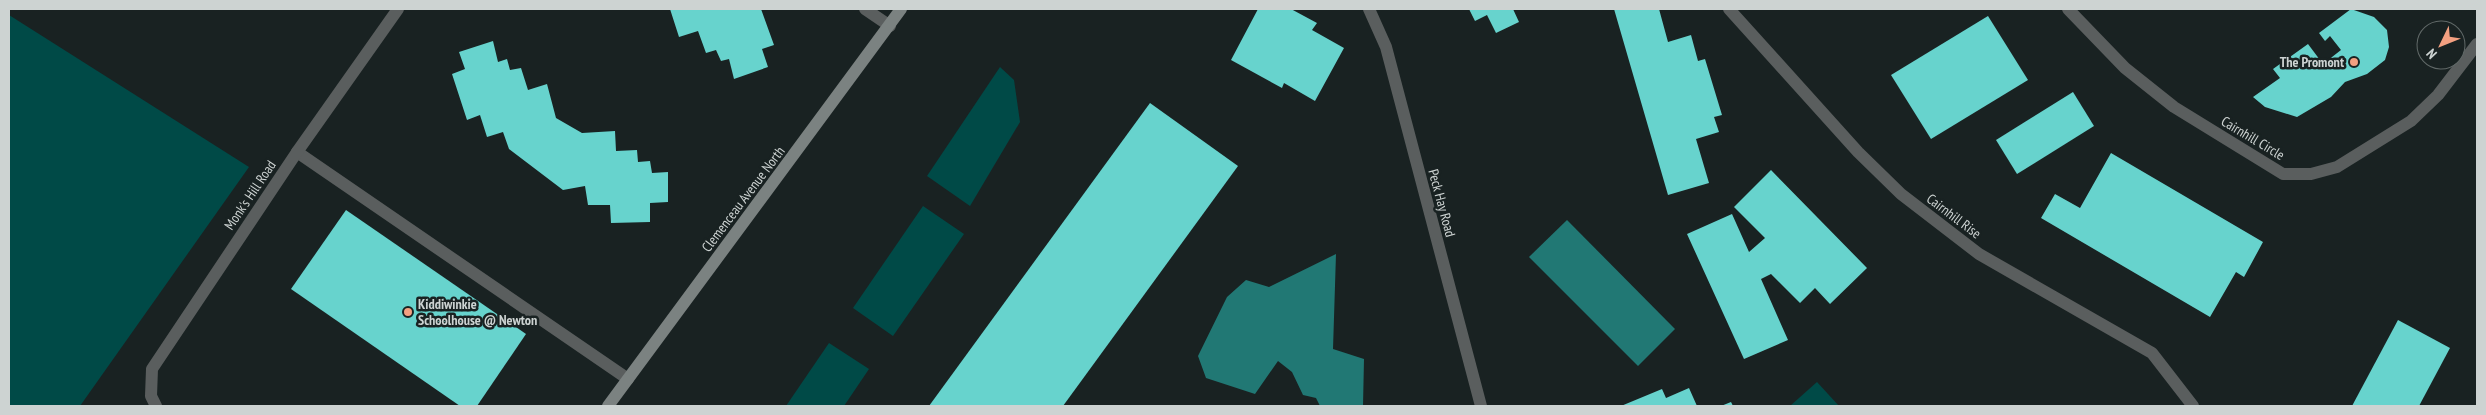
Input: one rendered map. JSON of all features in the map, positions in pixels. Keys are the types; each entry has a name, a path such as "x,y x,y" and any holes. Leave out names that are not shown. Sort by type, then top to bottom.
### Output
{"main road":[{"name":"Clemenceau Avenue North","path":"608,406 901,9"}],"street":[{"name":"Monk's Hill Road","path":"156,406 151,396 152,369 297,152 398,9"},
{"path":"865,9 890,26"},
{"name":"Peck Hay Road","path":"1369,9 1386,47 1481,406"},
{"name":"Cairnhill Rise","path":"1729,9 1858,152 1901,194 1979,254 2152,353 2193,406"},
{"name":"Cairnhill Circle","path":"2068,9 2125,68 2174,107 2283,174 2311,174 2337,166 2411,121 2438,95 2477,44"},
{"path":"297,152 628,378"}],"shaded area":[{"path":"9,15 249,167 80,406 9,406"},
{"path":"1000,67 1014,80 1020,122 970,206 927,176"},
{"path":"923,206 964,234 893,336 853,308"},
{"path":"1567,220 1675,329 1638,366 1529,257"},
{"path":"1336,254 1333,349 1364,359 1363,406 1320,406 1316,398 1303,395 1292,372 1278,361 1255,394 1206,378 1198,356 1227,297 1246,280 1269,287"},
{"path":"829,343 869,369 844,406 786,406"},
{"path":"1817,382 1839,406 1790,406"}],"building":[{"path":"670,9 761,9 774,45 762,49 768,67 734,79 729,59 721,61 716,50 706,53 698,31 679,37"},
{"path":"1258,9 1291,9 1317,23 1312,30 1344,48 1315,101 1284,83 1282,88 1231,60"},
{"path":"1469,9 1513,9 1519,22 1496,33 1487,15 1475,21"},
{"path":"1614,9 1659,9 1668,42 1691,35 1698,61 1705,59 1722,115 1714,117 1719,132 1696,139 1709,183 1668,195"},
{"name":"The Promont","path":"2351,9 2374,17 2387,30 2389,47 2385,60 2367,74 2345,82 2331,97 2297,117 2265,107 2253,97 2280,78 2273,69 2308,44 2323,64 2341,50 2330,36 2325,41 2319,33"},
{"path":"1988,16 2028,80 1931,139 1891,75"},
{"path":"493,41 498,62 507,59 510,70 521,68 528,90 547,84 556,118 582,133 615,131 616,151 637,150 638,162 650,161 652,173 668,172 668,202 650,203 650,222 611,223 610,205 588,205 585,186 563,190 509,149 503,132 487,137 480,115 467,120 452,74 465,69 459,52"},
{"path":"2073,92 2094,126 2017,174 1996,140"},
{"path":"1150,103 1238,166 1063,406 929,406"},
{"path":"2111,153 2263,242 2244,277 2236,272 2210,317 2041,218 2055,194 2080,208"},
{"path":"1771,170 1867,268 1830,304 1815,288 1800,303 1771,274 1761,279 1788,340 1744,359 1687,234 1732,214 1749,252 1765,238 1734,207"},
{"name":"Kiddiwinkie Schoolhouse @ Newton","path":"346,210 526,334 477,406 460,406 291,289"},
{"path":"2398,320 2450,348 2419,406 2352,406"},
{"path":"1689,388 1697,406 1621,406 1662,389 1666,398"},
{"path":"1731,402 1733,406 1721,406"}],"place":[{"name":"The Promont","path":"2354,62"},
{"name":"Kiddiwinkie Schoolhouse @ Newton","path":"408,312"}]}
